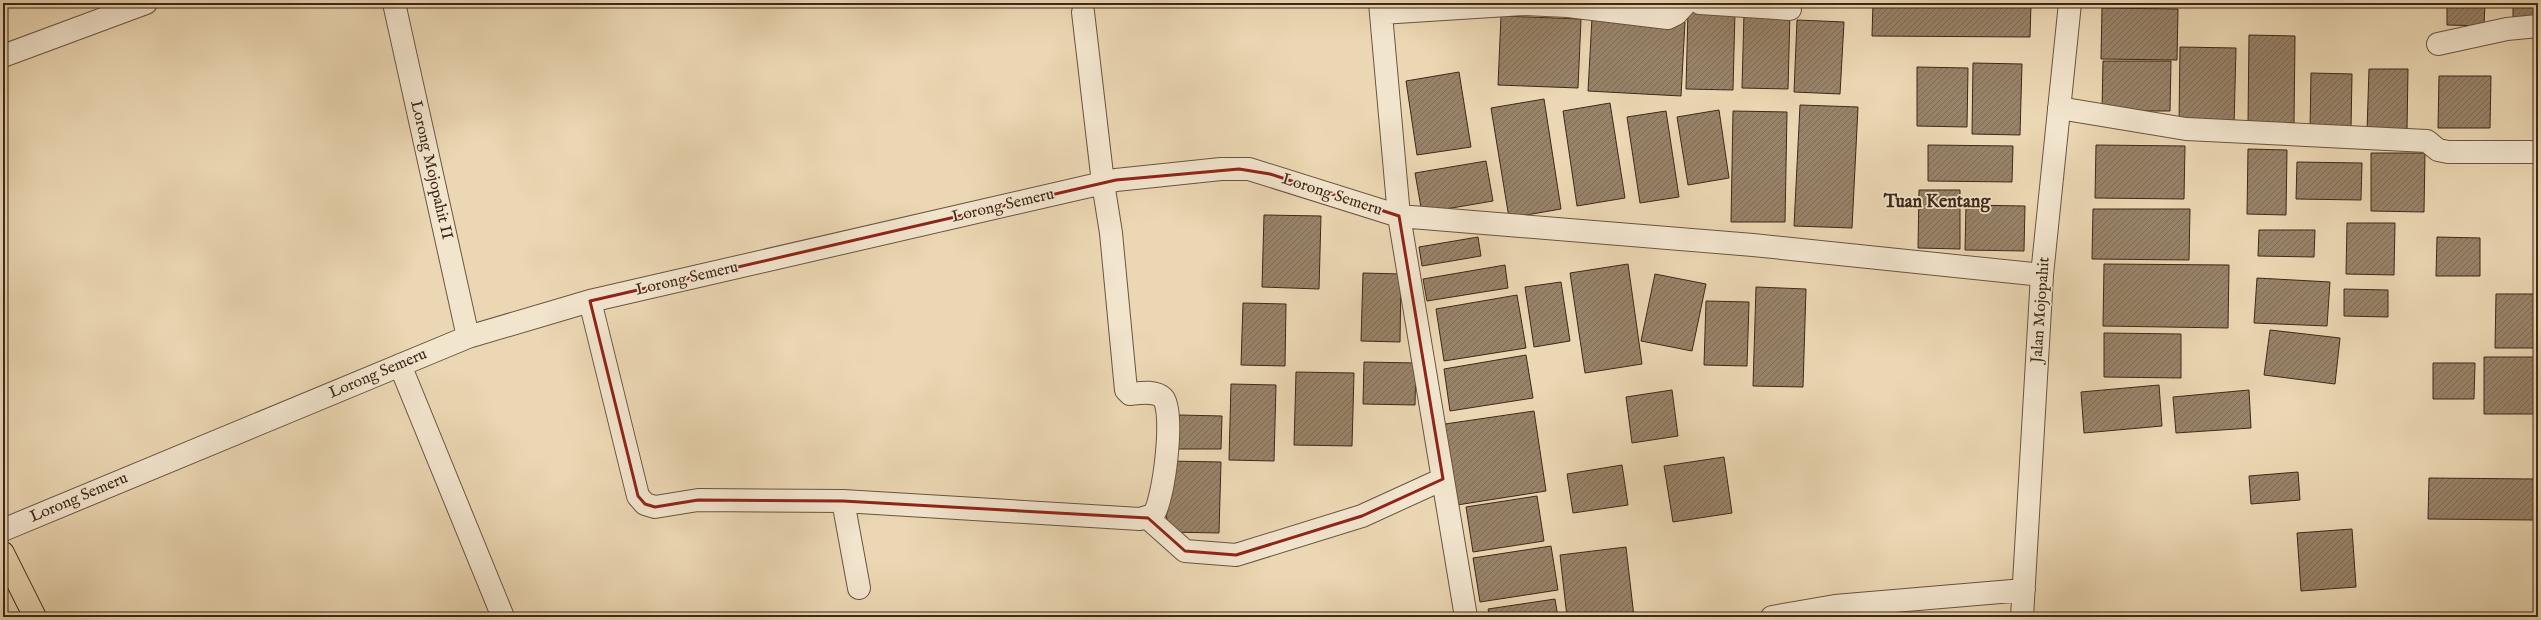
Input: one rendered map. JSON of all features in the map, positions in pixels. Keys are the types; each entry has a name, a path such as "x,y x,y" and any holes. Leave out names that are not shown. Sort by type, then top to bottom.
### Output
{"highway":[{"path":"3,553 35,617"}],"street":[{"path":"3,56 146,3"},
{"name":"Lorong Mojopahit II","path":"394,3 468,337"},
{"path":"1466,617 1399,216 1380,8 1523,4 1568,6 1668,18 1676,14 1686,3"},
{"path":"1700,3 1790,9"},
{"name":"Jalan Mojopahit","path":"2022,617 2042,275 2070,3"},
{"path":"1083,12 1103,183 1111,232 1126,390 1130,394 1157,394 1164,399 1167,405 1168,423 1159,505 1155,513 1148,518"},
{"path":"2438,44 2507,29 2538,26"},
{"path":"2059,108 2186,129 2427,140 2438,150 2448,152 2538,152"},
{"name":"Lorong Semeru","path":"3,530 468,337 590,301 1103,183 1221,169 1249,170 1399,216 1761,246 2042,275"},
{"path":"590,301 638,496 645,504 655,507 698,500 843,501 1148,518 1185,551 1236,555 1362,516 1442,479"},
{"path":"400,365 503,617"},
{"path":"843,501 859,588"},
{"path":"1772,617 1835,606 2024,590"}],"highlighted area":[{"path":"1239,169 1270,174 1399,216 1443,479 1362,516 1236,555 1185,551 1148,518 843,501 698,500 655,507 645,504 638,496 590,301 1116,180"}],"building":[{"path":"1873,3 2031,3 2030,37 1872,36"},
{"path":"2267,3 2311,3 2311,7 2267,6"},
{"path":"2447,3 2485,3 2484,26 2447,25"},
{"path":"2513,3 2538,3 2538,23 2513,22"},
{"path":"2102,8 2178,9 2177,60 2101,59"},
{"path":"1688,10 1735,11 1733,90 1686,89"},
{"path":"1744,12 1790,12 1788,89 1742,88"},
{"path":"1501,16 1581,19 1578,88 1498,85"},
{"path":"1592,18 1685,22 1681,96 1588,91"},
{"path":"1797,20 1844,22 1840,94 1794,92"},
{"path":"2249,35 2295,36 2294,123 2248,122"},
{"path":"2180,47 2236,48 2234,127 2179,126"},
{"path":"2103,61 2171,61 2170,111 2102,111"},
{"path":"1973,63 2022,64 2020,135 1972,134"},
{"path":"1917,67 1968,68 1967,127 1917,126"},
{"path":"2369,69 2408,69 2407,131 2367,131"},
{"path":"1459,72 1471,147 1417,155 1406,81"},
{"path":"2311,73 2352,74 2351,129 2310,129"},
{"path":"2439,76 2491,76 2490,128 2438,128"},
{"path":"1544,99 1561,209 1509,218 1491,108"},
{"path":"1610,103 1625,198 1577,206 1563,111"},
{"path":"1800,105 1858,107 1852,228 1794,226"},
{"path":"1719,110 1729,178 1688,185 1677,117"},
{"path":"1666,111 1679,197 1640,203 1627,117"},
{"path":"1733,111 1787,112 1785,222 1731,222"},
{"path":"1928,145 2013,146 2012,182 1928,181"},
{"path":"2096,145 2185,146 2184,199 2095,198"},
{"path":"2248,149 2287,150 2286,215 2247,214"},
{"path":"2371,153 2425,153 2424,212 2371,211"},
{"path":"1486,161 1493,201 1422,213 1415,173"},
{"path":"2297,162 2362,163 2361,200 2296,199"},
{"path":"1919,190 1960,190 1960,249 1918,248"},
{"path":"1966,205 2025,206 2024,251 1965,250"},
{"path":"2093,209 2190,209 2189,260 2092,259"},
{"path":"1264,215 1321,216 1319,289 1262,287"},
{"path":"2347,223 2395,223 2394,275 2346,274"},
{"path":"2259,230 2315,230 2314,257 2258,256"},
{"path":"1478,237 1481,256 1422,266 1419,247"},
{"path":"2437,237 2480,238 2480,276 2436,276"},
{"path":"1628,264 1642,364 1585,373 1570,273"},
{"path":"2104,264 2229,265 2228,328 2103,326"},
{"path":"1505,265 1508,288 1427,301 1423,279"},
{"path":"1363,273 1401,274 1400,342 1361,341"},
{"path":"1655,274 1706,284 1692,351 1641,341"},
{"path":"2257,278 2330,282 2327,326 2254,323"},
{"path":"1561,282 1570,341 1534,347 1525,287"},
{"path":"1756,287 1806,289 1803,387 1753,386"},
{"path":"2344,289 2388,290 2388,317 2344,316"},
{"path":"2496,294 2538,294 2538,348 2495,348"},
{"path":"1517,295 1526,348 1444,361 1436,309"},
{"path":"1706,301 1749,302 1747,366 1704,365"},
{"path":"1243,303 1286,304 1285,366 1241,365"},
{"path":"2270,330 2340,338 2335,384 2264,375"},
{"path":"2104,333 2181,334 2181,378 2104,377"},
{"path":"1526,355 1533,398 1450,411 1444,369"},
{"path":"2484,357 2538,357 2538,414 2484,414"},
{"path":"1364,362 1416,363 1415,405 1363,404"},
{"path":"2433,363 2475,363 2474,399 2433,399"},
{"path":"1296,372 1354,373 1352,446 1294,445"},
{"path":"1231,384 1276,385 1274,461 1229,460"},
{"path":"2159,385 2162,426 2084,433 2081,392"},
{"path":"1672,390 1678,436 1632,443 1626,397"},
{"path":"2249,390 2251,428 2176,433 2173,397"},
{"path":"1534,411 1546,491 1457,505 1445,424"},
{"path":"1179,415 1222,416 1221,449 1178,449"},
{"path":"1724,457 1732,513 1673,522 1664,466"},
{"path":"1169,461 1221,462 1219,533 1166,532"},
{"path":"1622,465 1628,505 1573,513 1567,474"},
{"path":"2298,472 2300,500 2251,504 2249,476"},
{"path":"2429,478 2535,479 2534,520 2428,519"},
{"path":"1537,496 1544,541 1473,552 1466,507"},
{"path":"2352,529 2356,587 2301,591 2297,533"},
{"path":"1551,546 1558,590 1480,602 1473,558"},
{"path":"1626,547 1634,617 1567,617 1560,555"},
{"path":"1555,599 1558,617 1490,617 1488,609"}],"district":[{"name":"Tuan Kentang","path":"1937,202"}]}
